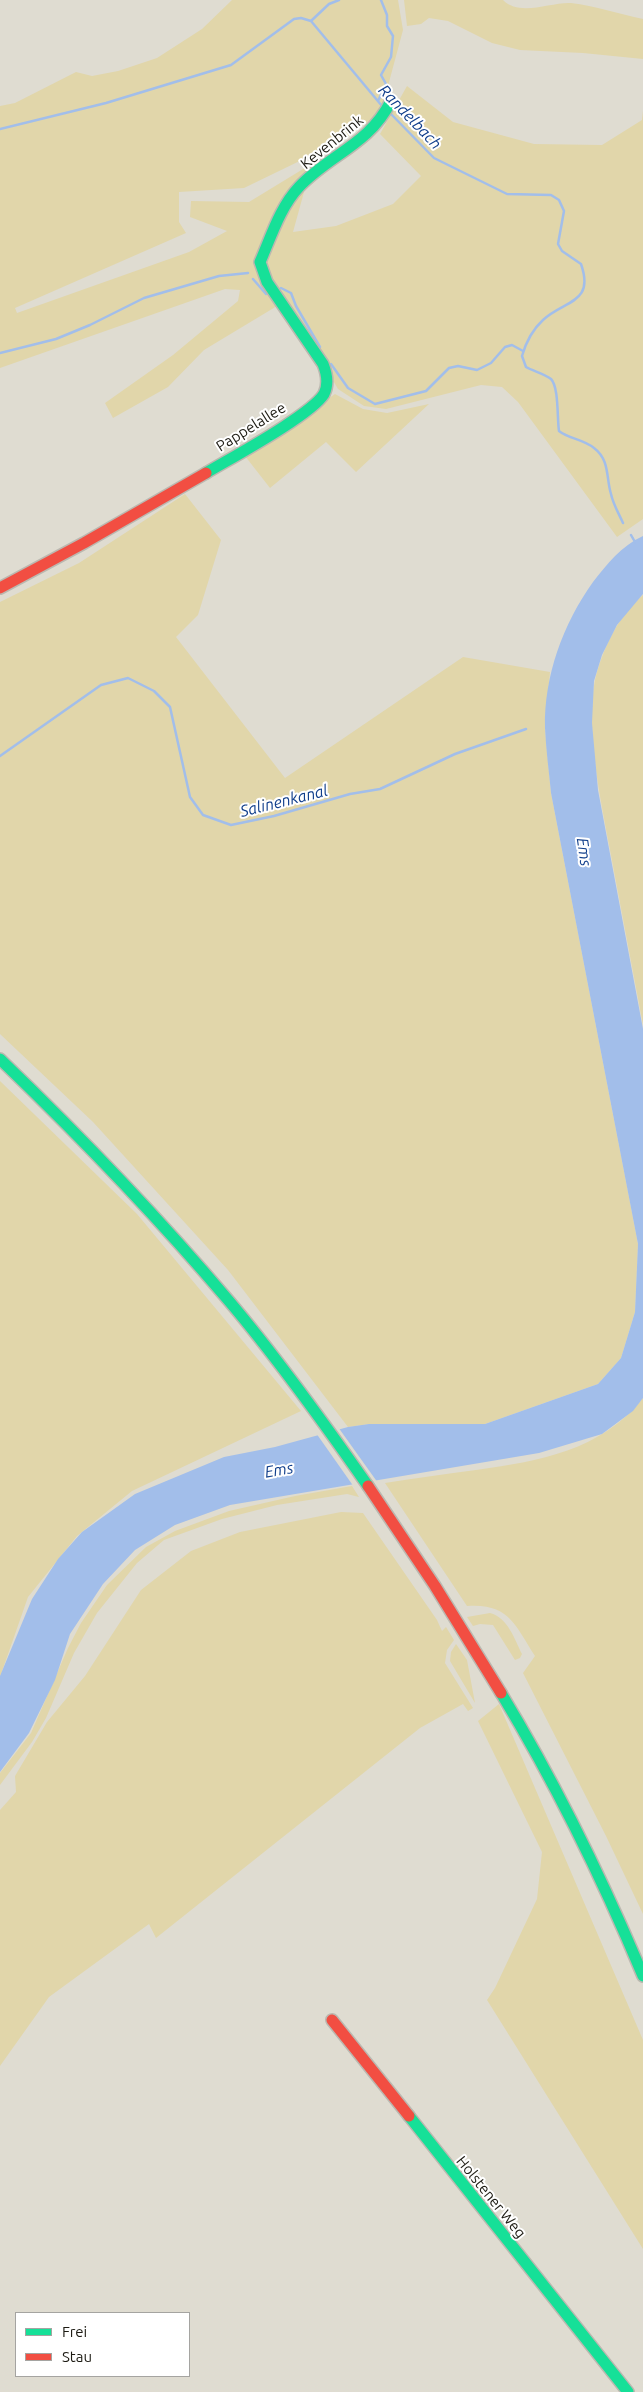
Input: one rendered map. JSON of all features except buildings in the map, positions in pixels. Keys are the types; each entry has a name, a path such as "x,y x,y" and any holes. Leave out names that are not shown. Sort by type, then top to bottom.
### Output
{"street":[{"name":"Kevenbrink","path":"287,202 300,186 369,133 384,115 391,101"},
{"name":"Pappelallee","path":"0,588 54,561 187,484 269,434 314,404 323,395 328,386 328,376 323,364 267,282 260,262 287,202"},
{"path":"0,1059 119,1179 219,1289 282,1367 368,1486 470,1639 543,1763 592,1859 643,1976"},
{"name":"Holstener Weg","path":"332,2020 628,2392"}],"shaded area":[{"path":"232,0 398,0 403,30 381,112 343,140 244,188 179,192 179,222 186,233 15,308 17,313 189,252 227,231 190,217 191,201 249,202 308,166 304,192 293,232 336,226 393,204 421,176 380,134 407,86 453,122 534,144 602,145 642,120 643,111 643,519 617,537 518,402 502,387 481,385 386,409 364,406 338,389 283,295 277,306 204,350 168,387 113,418 105,403 173,355 238,301 240,290 225,289 0,368 0,106 15,103 76,72 92,76 118,71 157,58 202,29"},
{"path":"404,0 503,0 510,5 526,8 571,3 643,19 643,59 583,53 520,50 492,43 448,21 429,18 421,24 407,26"},
{"path":"335,394 363,409 387,413 429,404 356,472 326,442 270,488 245,456"},
{"path":"185,494 221,540 198,615 176,637 285,778 463,657 550,672 545,730 551,793 638,1244 635,1312 621,1358 598,1384 485,1424 369,1424 348,1427 228,1270 93,1122 0,1034 0,602 79,563"},
{"path":"643,595 643,1025 595,765 592,700 598,669 607,645 626,612"},
{"path":"0,1081 137,1214 301,1411 132,1491 77,1536 28,1597 0,1677"},
{"path":"643,1398 643,1914 606,1836 523,1673 535,1656 516,1626 502,1612 493,1608 467,1606 385,1483 523,1462 567,1450 588,1442 608,1430 626,1416"},
{"path":"352,1486 359,1497 347,1494 277,1505 222,1519 164,1540 137,1563 97,1613 74,1653 46,1718 32,1742 0,1785 0,1773 31,1733 81,1623 107,1585 146,1547 175,1531 229,1511 295,1496"},
{"path":"341,1512 363,1513 437,1620 442,1631 446,1627 454,1640 447,1650 445,1663 473,1708 468,1711 463,1704 420,1728 156,1938 149,1924 49,1997 0,2066 0,1810 16,1792 15,1776 47,1722 85,1676 141,1590 191,1551 240,1532"},
{"path":"490,1613 501,1619 510,1629 522,1654 520,1658 515,1660 493,1625 480,1624 473,1626 467,1617"},
{"path":"456,1644 467,1660 475,1703 450,1661 451,1652"},
{"path":"499,1704 643,2040 643,2249 487,2000 495,1988 537,1899 542,1852 478,1721"}],"water":[{"name":"Ems","path":"643,536 643,594 617,625 602,655 594,681 592,723 598,790 643,1029 643,1398 633,1411 602,1434 539,1453 230,1505 175,1525 135,1550 103,1584 70,1634 55,1680 29,1733 0,1772 0,1676 32,1599 58,1559 82,1532 135,1494 224,1457 275,1447 348,1427 369,1424 485,1424 598,1384 621,1358 635,1312 638,1244 551,793 545,728 548,689 552,670 557,651 573,615 582,598 609,562 621,550"}],"pier":[{"path":"338,1427 378,1483 354,1487 316,1433"}],"waterway":[{"path":"311,21 329,4 339,0"},
{"path":"378,101 386,84 381,75 391,57 393,36 387,26 387,15 381,0"},
{"name":"Randelbach","path":"0,129 106,103 231,65 294,19 301,18 311,21 382,106"},
{"name":"Randelbach","path":"390,113 434,158 507,194 551,195 559,200 564,211 558,244 562,251 581,264 584,287 581,294 575,300 551,313 539,324 525,346 522,356 526,367 548,377 554,383 557,396 559,431 590,445 603,458 612,498 623,523"},
{"path":"0,353 56,339 90,325 144,298 219,276 248,273"},
{"path":"253,279 266,294"},
{"path":"281,288 291,293 296,306 320,347"},
{"path":"331,364 348,388 375,404 426,391 449,368 458,366 477,370 491,363 505,347 512,345 523,351"},
{"name":"Randelbach","path":"631,535 635,542"},
{"name":"Salinenkanal","path":"0,756 101,685 128,678 154,691 170,707 190,797 203,815 231,825 274,816 350,794 380,789 455,754 526,729"}],"traffic: fast":[{"path":"206,473 288,424 304,413 324,394 327,379 323,364 267,282 260,262 276,223 292,195 311,176 372,128 391,101"},
{"path":"0,1059 118,1177 202,1269 248,1323 318,1415 368,1486"},
{"path":"501,1693 541,1762 577,1832 643,1976"},
{"path":"409,2116 628,2392"}],"traffic: jam":[{"path":"0,588 84,543 206,473"},
{"path":"368,1486 435,1586 501,1693"},
{"path":"332,2020 409,2116"}]}
